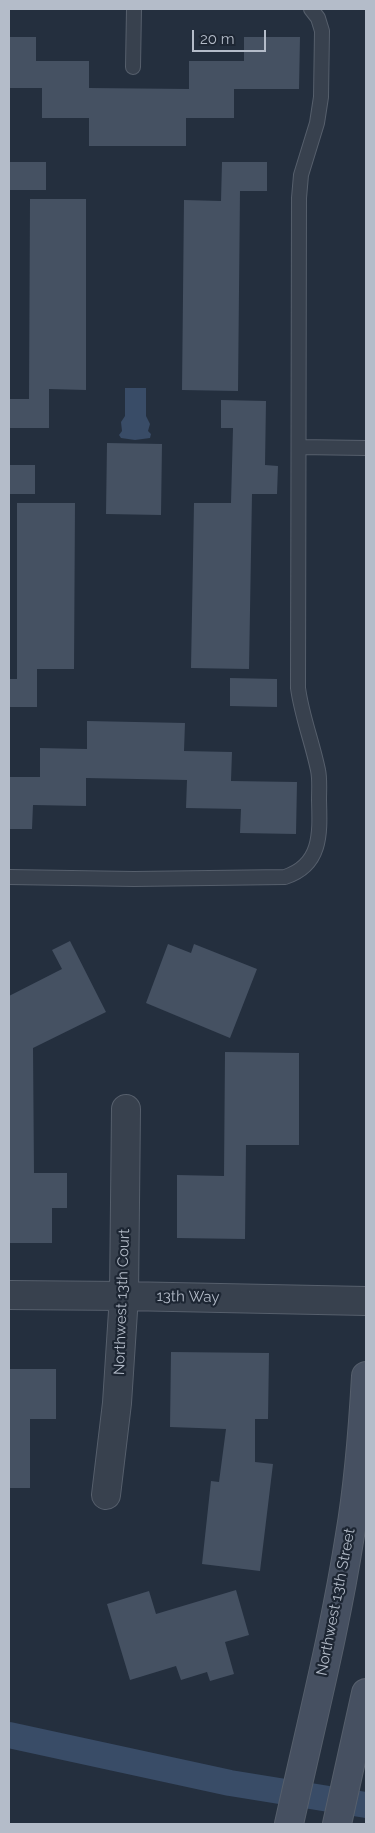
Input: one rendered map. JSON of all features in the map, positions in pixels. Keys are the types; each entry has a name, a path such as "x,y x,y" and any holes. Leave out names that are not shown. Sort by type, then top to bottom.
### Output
{"street":[{"name":"Northwest 13th Court","path":"106,1494 117,1404 124,1296 126,1109"},
{"name":"13th Way","path":"9,1295 366,1301"},
{"name":"Northwest 13th Street","path":"289,1824 334,1619 350,1534 362,1440 366,1376"},
{"path":"337,1824 366,1693"}],"lane":[{"path":"133,67 134,9"},
{"path":"9,877 134,880 285,877 297,873 313,856 320,823 319,771 305,725 298,688 299,198 301,175 317,123 321,97 322,31 318,18 311,9"},
{"path":"299,447 366,448"}],"water":[{"path":"125,388 146,388 146,416 150,424 148,431 151,434 150,438 135,440 121,438 119,435 122,431 121,422 125,416"}],"building":[{"path":"9,37 36,37 36,61 89,61 89,88 189,89 189,61 244,61 244,37 300,37 299,89 234,89 234,118 186,118 186,146 89,146 89,118 42,118 42,88 9,88"},
{"path":"9,162 46,162 46,190 9,190"},
{"path":"222,162 267,162 267,191 240,191 238,391 182,390 184,200 221,201"},
{"path":"30,199 86,199 86,390 49,389 49,428 9,428 9,399 29,399"},
{"path":"221,400 266,401 265,465 278,466 277,494 252,494 249,669 191,668 194,503 231,503 233,428 221,428"},
{"path":"107,443 162,444 161,515 106,514"},
{"path":"9,465 35,465 35,494 9,494"},
{"path":"17,503 75,503 74,669 37,669 37,707 9,707 9,679 17,679"},
{"path":"230,678 277,679 277,707 230,706"},
{"path":"87,721 185,723 184,751 232,752 231,781 297,782 296,834 240,833 241,809 186,808 187,780 86,778 86,806 33,805 32,829 9,829 9,777 40,777 40,748 87,749"},
{"path":"70,941 106,1012 33,1048 34,1173 67,1173 67,1208 52,1208 52,1243 9,1243 9,996 62,969 52,950"},
{"path":"168,944 191,953 194,944 257,969 230,1038 146,1003"},
{"path":"225,1052 299,1053 299,1145 246,1145 245,1239 177,1238 177,1175 224,1176"},
{"path":"171,1352 269,1353 268,1419 255,1419 255,1462 273,1464 260,1571 202,1564 211,1481 219,1482 226,1429 170,1427"},
{"path":"9,1369 56,1369 56,1419 30,1419 30,1488 9,1488"},
{"path":"236,1590 249,1635 225,1642 234,1674 210,1681 207,1672 181,1680 176,1666 130,1680 107,1604 149,1591 156,1614"}],"waterway":[{"path":"9,1735 230,1783 366,1805"}]}
